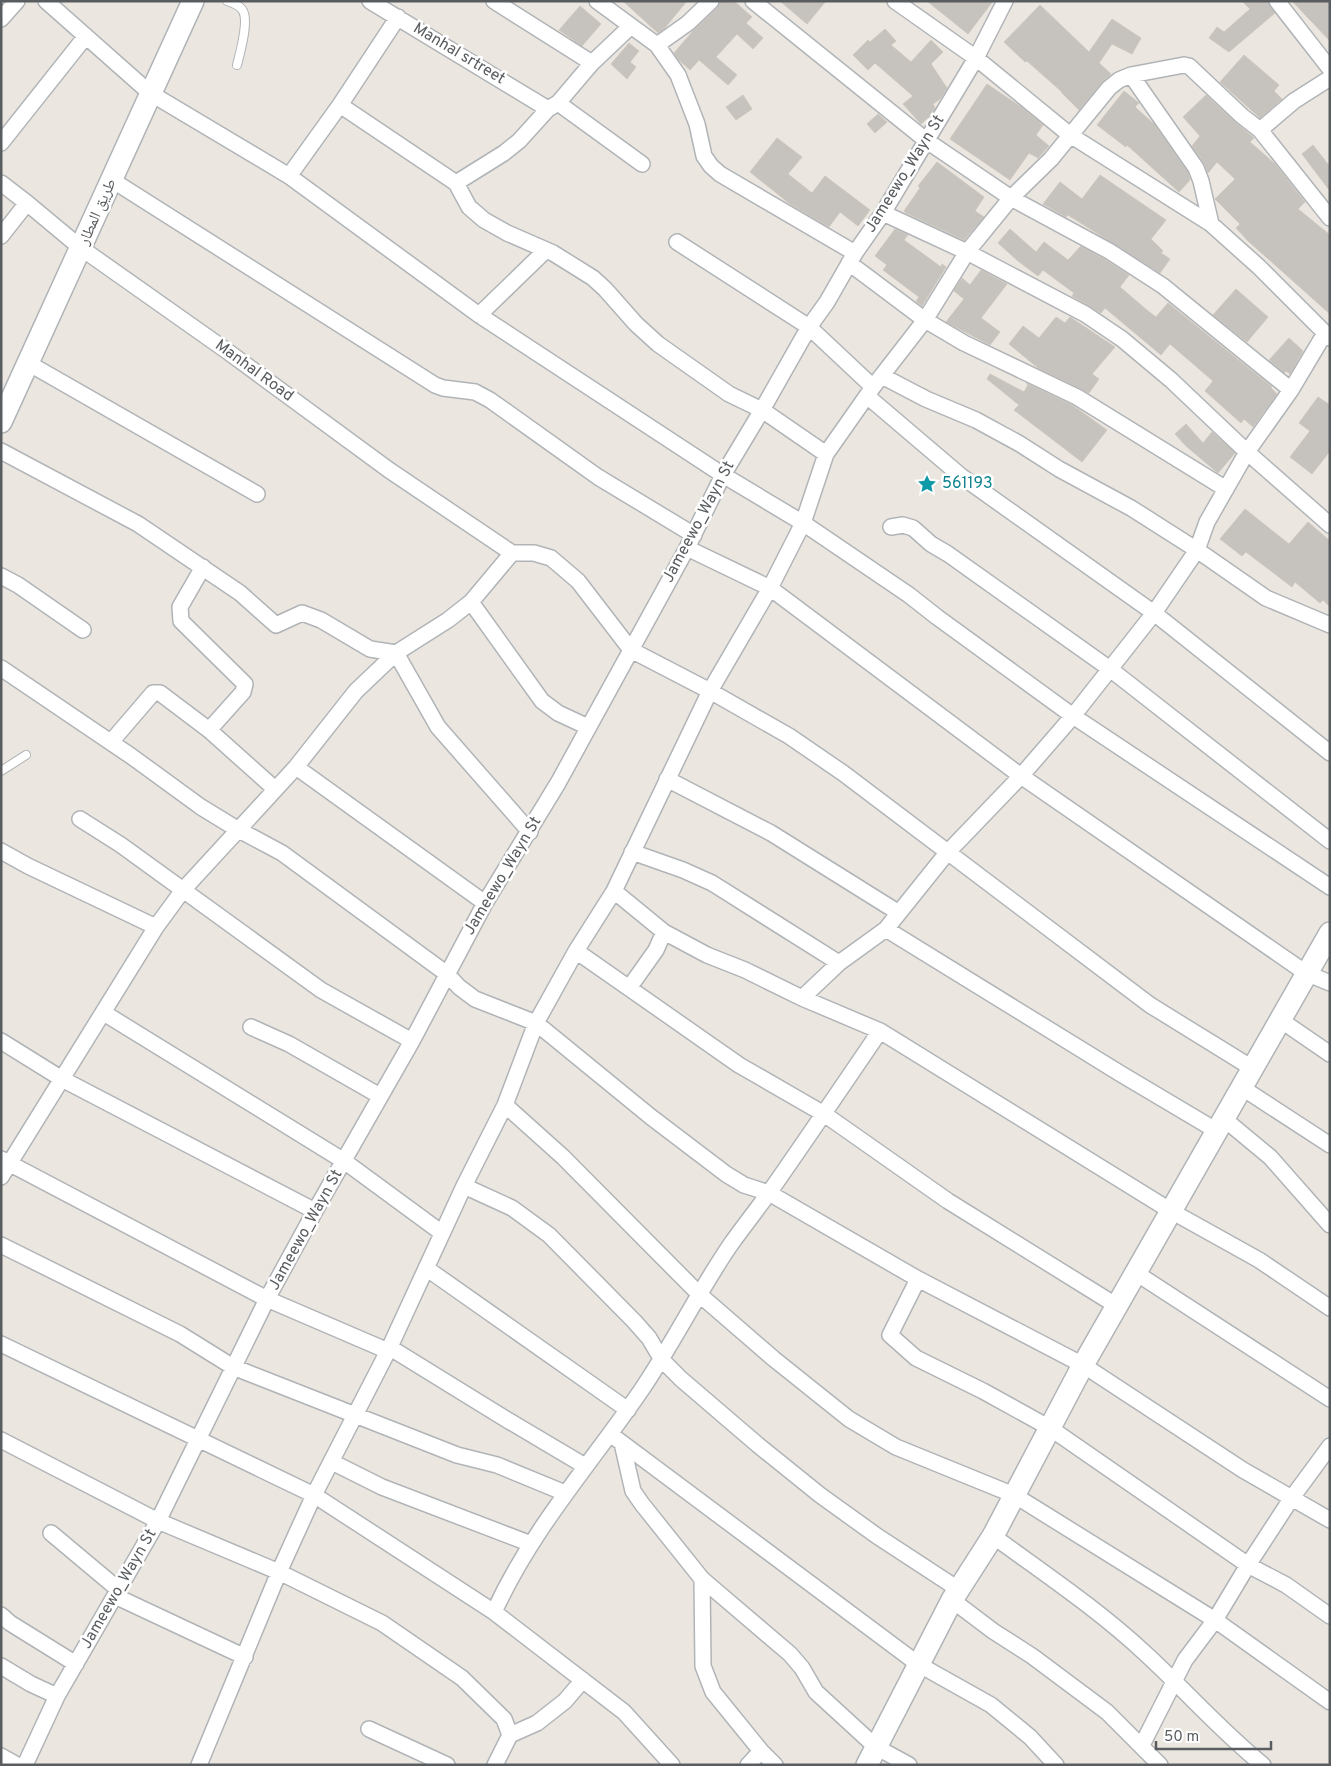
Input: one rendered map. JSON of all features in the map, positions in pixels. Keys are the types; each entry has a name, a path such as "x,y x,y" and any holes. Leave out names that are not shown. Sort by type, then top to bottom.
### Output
{"street":[{"path":"1,19 17,1"},
{"path":"46,1 150,93 288,176 479,315 723,475 803,522 909,595 1074,716 1330,887"},
{"name":"طريق المطار","path":"4,408 28,362 81,248 193,1"},
{"name":"Manhal srtreet","path":"370,1 553,106 642,164"},
{"path":"494,1 592,63"},
{"path":"597,1 657,45 678,76 697,124 704,156 720,174 852,258 925,320 964,343 1077,398 1226,489"},
{"path":"657,45 688,24 711,1"},
{"path":"754,1 927,141 1011,198 1109,251 1163,286 1292,390"},
{"path":"802,998 839,963 886,929 947,853 1021,776 1074,716 1154,613 1197,550 1208,522 1247,452 1328,336 1259,266 1211,224 1070,135 976,58 895,1"},
{"name":"Jameewo_Wayn St","path":"25,1765 57,1696 158,1521 267,1299 412,1041 486,903 530,832 631,650 694,535 723,475 809,327 827,302 852,258 883,213 927,141 976,58 1005,1"},
{"path":"1277,1 1330,69"},
{"path":"288,176 340,106 398,17"},
{"path":"456,183 504,153 519,141 592,63 631,26"},
{"path":"1,143 86,36"},
{"path":"199,1765 245,1657 278,1572 505,1105 536,1023 576,951 614,891 710,690 770,588 803,522 826,454 874,386 925,320 967,252 1011,198 1051,159 1109,88 1119,80 1132,75 1184,65 1189,66 1242,116 1260,130 1330,218"},
{"path":"1132,75 1196,168 1211,224"},
{"path":"1260,130 1294,101 1330,78"},
{"path":"340,106 456,183 469,207 484,220 507,233 546,250 593,278 636,324 658,344 729,394 762,410 826,454"},
{"path":"112,180 435,384 443,388 475,392 490,400 598,477 694,535"},
{"name":"Manhal Road","path":"1,183 81,248 228,351 389,470 512,553"},
{"path":"1,236 27,203"},
{"path":"883,213 967,252 1085,314 1122,339 1171,380 1247,452 1330,525"},
{"path":"677,242 809,327 874,386 961,476 1154,613 1330,753"},
{"path":"479,315 546,250"},
{"path":"28,362 257,494"},
{"path":"874,386 926,399 976,420 1131,508 1197,550 1266,598 1330,625"},
{"path":"1,451 138,524 240,593 276,624 302,613 321,620 370,648 396,653 438,727 530,832"},
{"path":"891,527 903,525 912,528 1110,669 1330,841"},
{"path":"686,548 770,588 1021,776 1306,973 1330,983"},
{"path":"1,1177 5,1162 62,1079 156,927 183,890 296,766 356,691 396,653 448,620 471,602 512,553 534,553 551,558 578,581 631,650 710,690 789,736 843,773 1150,1005 1252,1068"},
{"path":"203,567 180,607 180,621 245,684 242,692 209,730"},
{"path":"1,576 18,585 83,630"},
{"path":"471,602 542,701 558,713 588,727"},
{"path":"1,668 111,742 201,807 282,853 447,974 459,987 475,999 536,1023 650,1117 726,1174 744,1184 769,1193 918,1279 1083,1365 1243,1470 1330,1520"},
{"path":"111,742 153,694 156,692 160,693 209,730 275,789"},
{"path":"296,766 486,903"},
{"path":"667,779 771,833 899,913"},
{"path":"80,819 121,845 321,990 412,1041"},
{"path":"1,851 28,866 156,927"},
{"path":"632,852 683,870 712,883 839,963"},
{"path":"614,891 664,932 707,955 745,970 802,998 880,1031 1171,1211 1259,1260 1330,1308"},
{"path":"886,929 1121,1074 1220,1124 1270,1157 1330,1225"},
{"path":"629,988 656,950 664,932"},
{"path":"872,1756 955,1595 993,1536 1083,1365 1330,933"},
{"path":"576,951 739,1065 824,1114 948,1202 1116,1306"},
{"path":"104,1013 344,1161 442,1232"},
{"path":"1280,1019 1330,1054"},
{"path":"251,1027 290,1044 380,1096"},
{"path":"494,1612 531,1544 565,1492 585,1466 616,1438 628,1410 662,1360 730,1246 769,1193 880,1031"},
{"path":"1,1041 62,1079 315,1211"},
{"path":"1241,1087 1330,1145"},
{"path":"505,1105 563,1157 700,1295 774,1359 849,1419 896,1447 1014,1494 1215,1620 1330,1702"},
{"path":"5,1162 267,1299 388,1349 585,1466"},
{"path":"464,1186 512,1208 549,1235 649,1338 662,1360 751,1439 820,1495 955,1595 993,1631 1032,1656 1107,1712 1160,1765"},
{"path":"1,1245 180,1334 233,1367 457,1455 497,1465 565,1492"},
{"path":"426,1268 628,1410"},
{"path":"1136,1272 1330,1399"},
{"path":"918,1279 890,1335 916,1358 984,1391 1050,1428 1248,1565 1286,1585 1330,1616"},
{"path":"1,1344 314,1495 494,1612 624,1712 672,1765"},
{"path":"616,1438 633,1491 702,1580 790,1654 802,1668 816,1692 872,1756 909,1765"},
{"path":"616,1438 918,1664 991,1705 1030,1737 1056,1765"},
{"path":"1,1440 158,1521 278,1572 382,1623 462,1678 504,1719 510,1735"},
{"path":"1142,1745 1185,1660 1215,1620 1248,1565 1330,1446"},
{"path":"332,1462 382,1487 531,1544"},
{"path":"51,1533 117,1593 245,1657"},
{"path":"993,1536 1115,1626 1263,1765"},
{"path":"702,1580 704,1666 707,1680 713,1692 761,1751 775,1765"},
{"path":"1,1615 10,1623 76,1664"},
{"path":"1,1666 31,1684 57,1696"},
{"path":"495,1765 510,1735 537,1723 565,1701 583,1680"},
{"path":"369,1729 447,1765"},
{"path":"748,1765 761,1751"},
{"path":"1,1756 17,1765"}],"lane":[{"path":"227,1 239,6 244,12 244,40 236,65"},
{"path":"1,771 26,755"}],"building":[{"path":"623,1 687,1 664,29 658,33"},
{"path":"720,1 734,1 752,17 746,23 763,38 753,49 737,34 716,57 737,75 728,85 699,60 690,70 674,53 717,8"},
{"path":"780,1 826,1 807,24"},
{"path":"927,1 993,1 968,34"},
{"path":"1242,1 1268,1 1275,13 1229,52 1209,38 1217,27 1224,32 1250,9"},
{"path":"1292,1 1330,1 1330,41"},
{"path":"1040,5 1089,52 1112,19 1141,38 1132,54 1112,44 1099,63 1111,74 1079,110 1062,92 1004,42"},
{"path":"580,6 601,24 582,46 559,30"},
{"path":"885,29 896,41 891,45 911,62 931,40 943,52 931,64 947,88 940,99 933,104 935,108 930,116 921,124 903,104 913,96 875,63 868,70 853,55 868,40 870,42"},
{"path":"629,43 639,51 630,62 636,67 627,79 611,64"},
{"path":"1244,55 1279,85 1274,91 1282,99 1260,118 1220,82"},
{"path":"987,84 1021,107 1043,125 1036,135 1049,146 1038,158 1029,153 1010,180 950,139"},
{"path":"1124,91 1139,103 1135,107 1154,124 1188,172 1190,180 1179,192 1127,145 1126,147 1097,125"},
{"path":"743,95 752,109 736,120 726,107"},
{"path":"1206,95 1254,138 1250,142 1275,164 1305,202 1298,209 1330,235 1330,314 1248,241 1236,228 1240,224 1215,199 1235,179 1217,162 1208,173 1204,163 1192,146 1200,136 1183,117"},
{"path":"878,114 887,122 875,133 867,124"},
{"path":"777,138 802,157 788,174 812,193 825,176 870,210 858,226 840,212 829,227 790,204 750,172"},
{"path":"1313,145 1330,167 1330,191 1302,154"},
{"path":"937,162 984,197 975,211 984,217 964,240 904,211 920,188 918,186"},
{"path":"1100,175 1166,220 1151,239 1163,251 1161,253 1170,259 1160,273 1068,215 1066,217 1043,204 1060,182 1082,199"},
{"path":"895,229 908,235 904,240 941,267 942,264 946,267 922,306 916,301 919,297 883,270 887,265 875,256"},
{"path":"1010,229 1036,252 1044,242 1068,260 1081,246 1104,259 1129,275 1120,287 1148,311 1156,317 1168,303 1272,387 1277,394 1253,427 1244,419 1241,423 1205,391 1213,381 1170,344 1161,355 1105,308 1101,313 1072,296 1074,293 1043,270 1038,276 1018,261 998,243"},
{"path":"981,270 1007,284 981,318 1000,332 990,345 946,322 964,299 954,291 962,278 970,285"},
{"path":"1236,289 1268,317 1247,342 1213,315"},
{"path":"1056,317 1065,323 1070,317 1115,347 1092,374 1099,379 1089,393 1038,368 1009,344 1023,326 1039,338"},
{"path":"1289,338 1303,351 1290,374 1286,371 1284,373 1269,360"},
{"path":"990,374 1024,392 1028,385 1026,383 1072,405 1107,430 1082,462 1014,410 1019,405 987,379"},
{"path":"1318,397 1330,405 1330,451 1312,474 1290,457 1310,431 1299,423"},
{"path":"1186,424 1203,443 1212,432 1235,453 1218,473 1175,434"},
{"path":"1245,509 1289,544 1308,522 1330,541 1330,607 1323,600 1320,603 1295,582 1292,587 1246,552 1242,556 1220,539"}],"place":[{"name":"561193","path":"927,484"}]}
